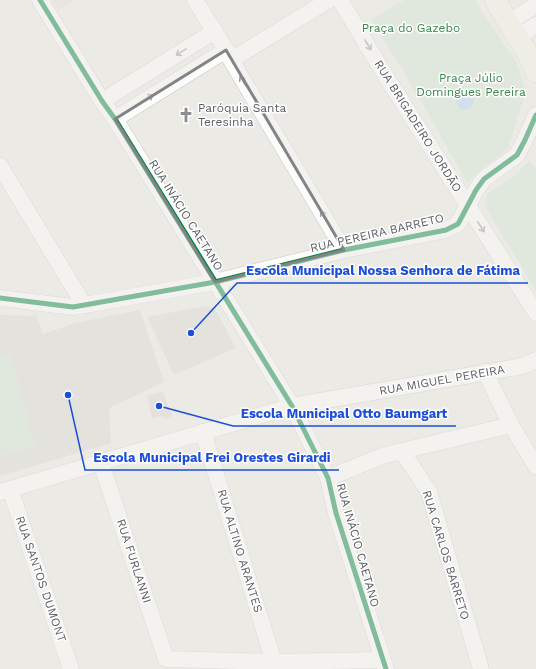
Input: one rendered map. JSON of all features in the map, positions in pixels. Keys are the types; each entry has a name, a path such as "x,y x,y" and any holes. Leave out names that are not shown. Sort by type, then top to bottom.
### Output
{"main road":[{"path":"495,0 534,59"}],"street":[{"name":"RUA INÁCIO CAETANO","path":"40,0 292,406 328,478 336,513 384,664"},
{"path":"195,0 344,250"},
{"path":"115,119 329,0"},
{"name":"RUA BRIGADEIRO JORDÃO","path":"340,0 385,75 536,313"},
{"path":"514,29 536,5"},
{"path":"514,29 536,24"},
{"path":"102,101 214,31"},
{"name":"RUA PEREIRA BARRETO","path":"0,298 73,307 215,282 344,250 446,230 458,224 476,190 484,179 517,155 536,115"},
{"path":"0,166 84,305"},
{"name":"RUA MIGUEL PEREIRA","path":"5,491 292,406 523,366 536,360"},
{"path":"484,372 511,425 536,466"},
{"path":"328,478 385,455 511,425"},
{"name":"RUA ALTINO ARANTES","path":"204,432 275,666"},
{"name":"RUA CARLOS BARRETO","path":"402,452 429,492 481,669"},
{"name":"RUA FURLANNI","path":"101,463 166,659 275,666"},
{"name":"RUA SANTOS DUMONT","path":"5,491 71,669"},
{"path":"275,666 384,664"}],"highlighted area":[{"path":"226,50 344,250 215,282 115,119"}],"shaded area":[{"path":"53,0 75,0 59,10"},
{"path":"206,306 215,309 236,348 174,375 147,317"},
{"path":"140,310 164,382 109,408 111,443 0,476 0,315 36,316 43,334 75,323"},
{"path":"163,391 172,416 165,419 162,416 152,418 147,396"}],"green space":[{"name":"Praça Júlio Domingues Pereira","path":"404,0 475,0 517,63 526,92 508,148 467,182 401,67 371,20"},
{"path":"529,161 536,168 536,290 485,207 487,194 513,177"},
{"path":"10,352 35,446 0,456 0,355"}],"water":[{"path":"465,92 471,95 474,101 471,107 465,110 459,107 456,101 459,95"}],"cycle path":[{"path":"40,0 292,406 328,478 336,513 386,669"},
{"path":"0,298 73,307 215,282 344,250 446,230 458,224 476,190 484,179 517,155 536,115"}],"place":[{"name":"Paróquia Santa Teresinha","path":"186,115"},
{"name":"Escola Municipal Nossa Senhora de Fátima","path":"191,333"},
{"name":"Escola Municipal Frei Orestes Girardi","path":"68,395"},
{"name":"Escola Municipal Otto Baumgart","path":"159,406"}],"park label":[{"name":"Praça do Gazebo","path":"411,28"}]}
